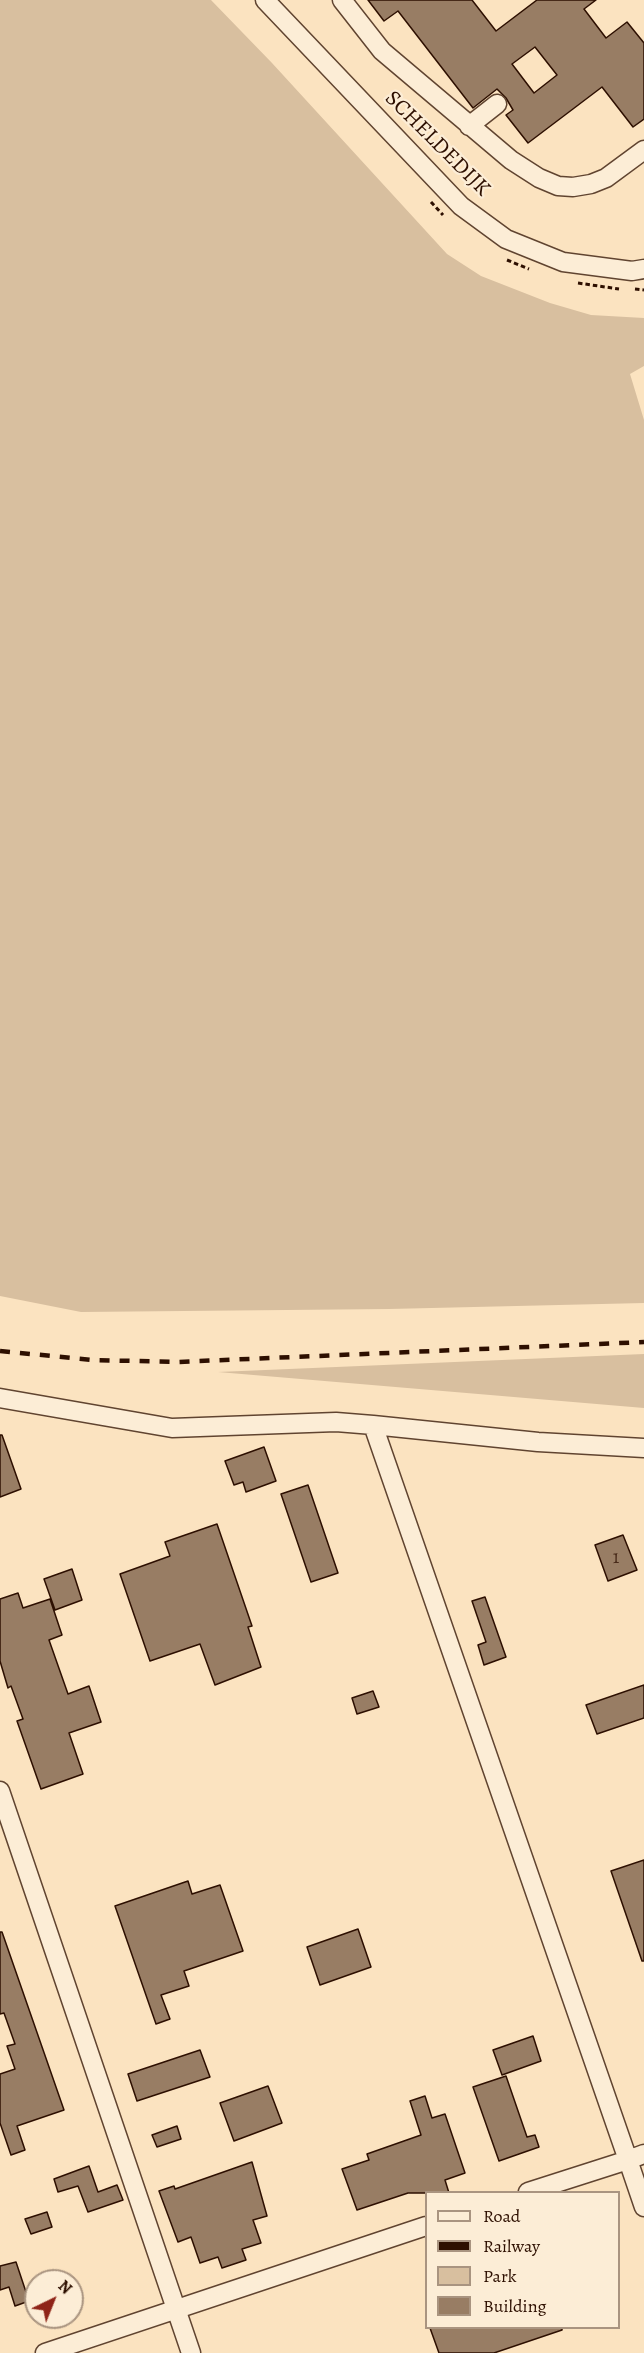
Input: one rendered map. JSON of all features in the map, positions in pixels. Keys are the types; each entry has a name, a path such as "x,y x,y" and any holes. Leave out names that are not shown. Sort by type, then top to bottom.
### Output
{"street":[{"name":"SCHELDEDIJK","path":"265,0 461,206 506,239 563,262 632,271 644,269"},
{"path":"342,0 382,51 469,126 525,170 558,186 573,187 606,178 644,150"},
{"path":"469,126 497,104"},
{"path":"0,1398 171,1428 336,1422 538,1442 644,1448"},
{"path":"373,1425 636,2157 644,2207"},
{"path":"0,1791 191,2353"},
{"path":"534,2191 636,2157"},
{"path":"45,2353 425,2226"}],"green space":[{"path":"0,0 211,0 272,63 447,254 481,276 550,303 591,315 644,318 644,366 630,374 644,420 644,1303 389,1309 81,1312 0,1296"},
{"path":"644,1354 644,1408 218,1372"}],"building":[{"path":"368,0 472,0 496,31 537,0 596,0 584,9 606,38 627,22 644,43 644,119 633,127 602,87 528,143 506,115 513,110 497,89 473,108 398,11 384,21","holes":["535,47 557,75 534,93 512,64"]},
{"path":"0,1435 2,1435 21,1489 0,1497"},
{"path":"264,1447 276,1481 246,1492 243,1482 234,1485 225,1461"},
{"path":"308,1485 338,1573 311,1582 281,1494"},
{"path":"217,1524 252,1626 248,1627 261,1667 215,1685 200,1644 150,1661 120,1574 170,1556 165,1542"},
{"path":"623,1535 637,1570 608,1581 595,1545"},
{"path":"72,1569 82,1600 55,1610 44,1579"},
{"path":"18,1593 23,1608 50,1599 62,1635 49,1640 68,1694 89,1686 101,1722 69,1733 83,1774 41,1789 17,1721 23,1719 11,1686 8,1688 0,1661 0,1599"},
{"path":"485,1597 506,1657 484,1665 478,1645 486,1642 472,1601"},
{"path":"644,1685 644,1718 597,1734 586,1705"},
{"path":"373,1691 379,1707 357,1714 352,1698"},
{"path":"644,1860 644,1961 642,1961 611,1871"},
{"path":"188,1881 192,1894 220,1885 243,1951 184,1971 189,1986 161,1995 170,2019 156,2024 115,1906"},
{"path":"358,1929 371,1967 320,1985 307,1947"},
{"path":"0,1932 2,1932 64,2110 17,2126 25,2150 11,2155 0,2123 0,2074 15,2069 7,2046 15,2044 4,2013 0,2014"},
{"path":"533,2036 541,2061 502,2075 493,2050"},
{"path":"200,2050 210,2077 137,2101 128,2074"},
{"path":"506,2076 527,2137 535,2135 539,2147 499,2161 473,2087"},
{"path":"268,2086 282,2123 234,2141 220,2103"},
{"path":"425,2096 432,2118 445,2114 465,2173 445,2180 448,2191 408,2193 357,2210 342,2169 369,2160 367,2154 421,2135 410,2101"},
{"path":"177,2126 181,2139 157,2147 152,2135"},
{"path":"252,2162 267,2216 253,2220 261,2243 242,2249 246,2260 222,2268 218,2257 200,2263 191,2237 178,2242 159,2191 174,2186 175,2189"},
{"path":"89,2166 98,2192 117,2185 123,2200 88,2212 78,2186 58,2192 54,2179"},
{"path":"47,2212 52,2227 31,2234 25,2219"},
{"path":"16,2262 24,2286 24,2303 15,2306 9,2287 0,2290 0,2266"},
{"path":"430,2329 562,2329 494,2353 439,2353"}],"railway":[{"path":"0,1351 93,1360 177,1362 644,1342"}]}
